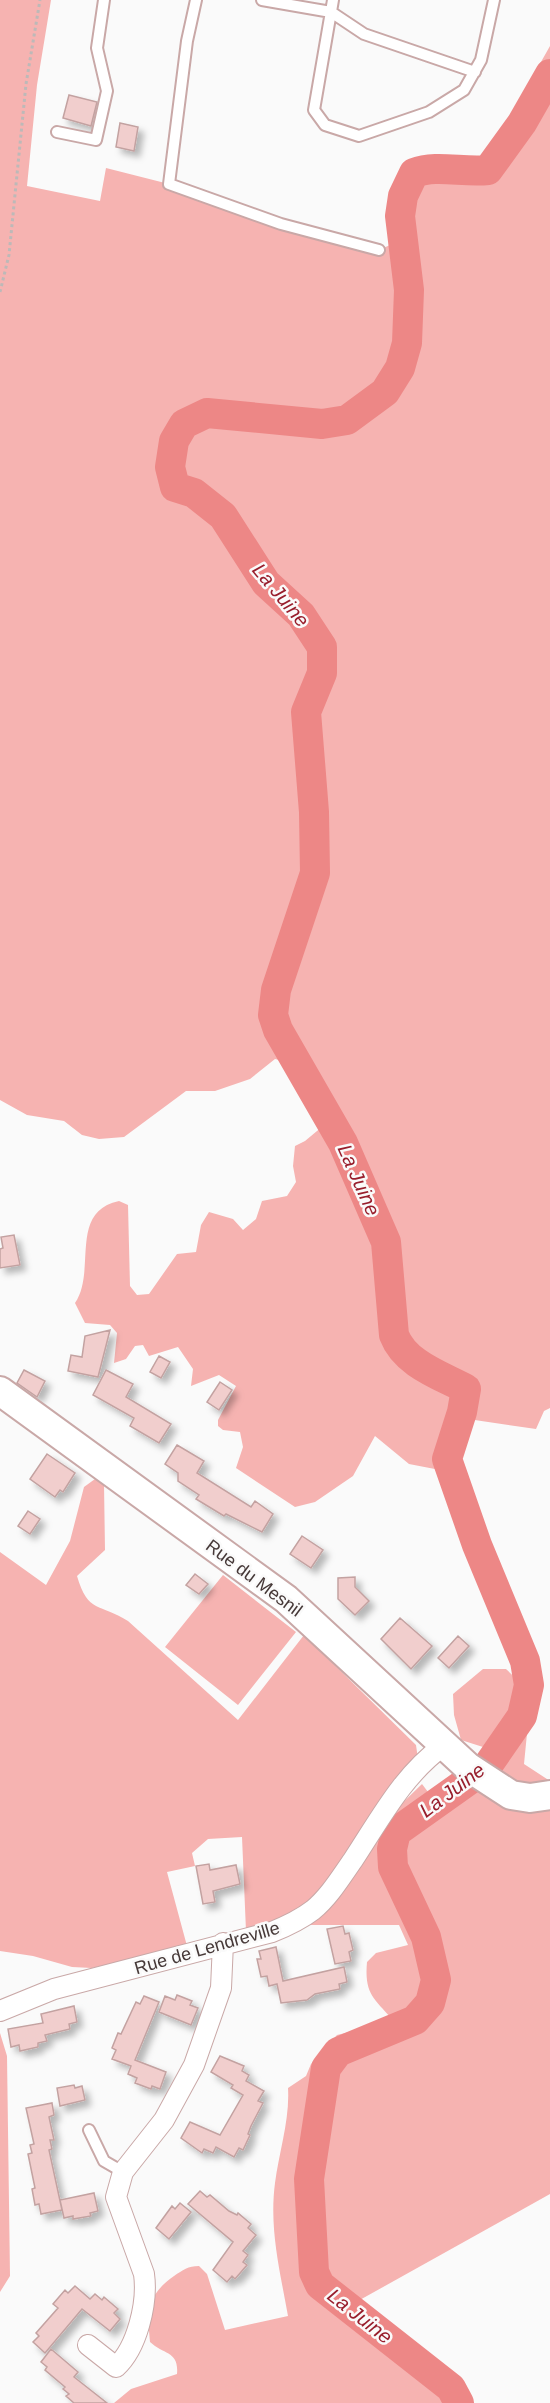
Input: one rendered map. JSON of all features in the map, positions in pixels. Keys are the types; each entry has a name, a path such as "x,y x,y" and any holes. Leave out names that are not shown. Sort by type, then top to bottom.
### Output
{"street":[{"name":"Rue du Mesnil","path":"0,1390 286,1599 468,1767 511,1795 530,1798 550,1795"},
{"name":"Rue de Lendreville","path":"0,2011 54,1989 272,1932 295,1922 314,1909 336,1885 407,1778 443,1746"},
{"path":"88,2345 116,2367 125,2358 139,2324 146,2286 144,2274 121,2217 116,2197 123,2172 164,2120 194,2065 221,1988 223,1943"}],"lane":[{"path":"57,132 96,140 107,91 97,48 104,0"},
{"path":"196,0 178,99 169,184 281,224 379,250"},
{"path":"262,0 331,12 364,34 474,72"},
{"path":"333,0 327,42 317,81 314,110 325,125 359,136 429,112 464,90 481,60 494,0"},
{"path":"89,2130 104,2161 123,2172"}],"path":[{"path":"0,292 9,255 26,84 40,0"}],"shaded area":[{"path":"0,0 51,0 37,85 27,186 100,201 106,168 169,184 379,250 390,245 388,203 395,184 401,176 408,169 426,161 468,164 486,159 550,46 550,1408 544,1411 536,1429 468,1419 465,1443 459,1455 440,1470 409,1464 375,1436 353,1476 315,1502 295,1507 236,1468 243,1447 240,1432 223,1430 218,1426 218,1420 236,1386 219,1375 191,1386 193,1369 178,1347 149,1356 143,1345 135,1346 126,1359 114,1363 117,1333 110,1325 85,1323 75,1303 84,1275 88,1230 94,1217 103,1207 119,1201 128,1205 130,1286 137,1295 149,1294 177,1254 196,1252 201,1225 209,1212 233,1219 243,1230 256,1219 262,1201 287,1196 296,1182 293,1166 295,1146 305,1141 335,1116 332,1102 323,1082 310,1070 275,1059 250,1079 215,1091 186,1091 124,1137 99,1139 82,1135 64,1121 27,1115 0,1100"},
{"path":"95,1479 104,1484 105,1550 77,1576 86,1597 96,1606 128,1621 238,1720 304,1635 416,1745 418,1759 390,1815 422,1784 440,1808 469,1785 474,1793 501,1766 483,1747 461,1740 454,1715 453,1694 483,1669 506,1669 531,1693 524,1764 550,1781 550,2194 340,2311 393,2358 426,2379 443,2403 114,2403 131,2389 177,2374 176,2361 173,2357 150,2342 149,2313 158,2290 186,2269 199,2266 207,2274 225,2330 288,2316 276,2250 273,2217 275,2183 286,2124 288,2088 306,2076 311,2064 337,2035 394,2021 372,1996 367,1982 367,1962 376,1953 408,1945 399,1925 307,1925 275,1941 246,1931 242,1837 208,1839 192,1853 195,1866 167,1872 187,1946 92,1968 72,1967 33,1956 0,1951 0,1552 46,1585 70,1541 84,1487"},
{"path":"223,1575 296,1632 238,1705 165,1647"},
{"path":"0,2033 7,2056 10,2276 0,2292"}],"building":[{"path":"69,95 97,102 91,126 63,118"},
{"path":"120,123 138,127 134,151 116,147"},
{"path":"14,1235 20,1265 0,1268 0,1249 3,1248 1,1237"},
{"path":"110,1330 98,1377 68,1371 71,1355 82,1357 85,1336"},
{"path":"159,1356 170,1362 161,1378 150,1372"},
{"path":"24,1370 45,1381 37,1397 17,1383"},
{"path":"106,1370 133,1384 126,1397 171,1424 159,1443 130,1426 134,1418 93,1395"},
{"path":"220,1382 232,1390 219,1410 207,1402"},
{"path":"177,1445 204,1461 197,1473 251,1507 255,1501 273,1514 262,1532 226,1514 224,1516 196,1499 199,1495 178,1481 178,1473 165,1464"},
{"path":"47,1454 75,1473 63,1492 60,1490 55,1497 30,1479"},
{"path":"28,1511 40,1519 30,1534 18,1526"},
{"path":"302,1536 323,1550 311,1568 290,1554"},
{"path":"195,1574 208,1584 199,1594 186,1585"},
{"path":"355,1577 355,1587 369,1601 355,1615 338,1599 338,1578"},
{"path":"400,1618 432,1646 411,1669 381,1639"},
{"path":"458,1636 469,1646 449,1668 438,1658"},
{"path":"209,1864 210,1870 236,1865 240,1884 213,1891 215,1902 203,1904 196,1866"},
{"path":"343,1926 345,1934 349,1933 353,1950 349,1952 351,1961 335,1964 327,1929"},
{"path":"276,1947 283,1981 344,1967 347,1982 339,1984 340,1989 315,1994 307,2000 281,2003 277,1984 269,1986 267,1976 261,1977 257,1959 261,1959 259,1951"},
{"path":"177,1995 192,2001 190,2005 198,2008 191,2025 159,2012 165,1996 175,2000"},
{"path":"144,1996 159,2002 135,2060 166,2072 160,2089 152,2086 151,2089 135,2083 137,2078 128,2074 131,2066 112,2059 116,2050 112,2048 118,2033 121,2034 136,2002 140,2004"},
{"path":"74,2006 77,2022 69,2024 70,2029 45,2035 47,2041 38,2043 38,2047 20,2051 19,2045 11,2047 8,2029 43,2023 41,2014"},
{"path":"220,2056 244,2066 242,2071 249,2075 246,2081 264,2091 258,2101 263,2103 251,2126 248,2134 250,2135 243,2150 239,2148 234,2157 216,2147 213,2153 204,2149 202,2153 181,2138 190,2122 220,2135 243,2095 231,2088 233,2085 211,2072"},
{"path":"74,2085 75,2088 82,2086 85,2100 60,2106 57,2088"},
{"path":"52,2103 54,2115 49,2117 54,2140 50,2140 52,2149 49,2150 62,2210 41,2214 39,2204 35,2205 32,2189 35,2188 28,2154 32,2153 30,2145 34,2144 26,2108"},
{"path":"200,2191 207,2197 210,2195 229,2211 237,2215 238,2213 251,2224 248,2228 256,2235 243,2251 248,2255 243,2262 247,2265 235,2279 232,2276 227,2282 213,2270 233,2242 188,2204"},
{"path":"94,2193 98,2211 90,2213 91,2216 64,2218 60,2200"},
{"path":"180,2203 191,2212 169,2239 156,2228 172,2206 175,2209"},
{"path":"75,2286 90,2299 95,2294 102,2300 104,2297 118,2309 114,2313 120,2319 110,2331 82,2309 45,2353 33,2342 39,2336 36,2333 58,2308 53,2304 65,2290 68,2293"},
{"path":"51,2349 78,2372 74,2377 107,2403 74,2403 66,2396 69,2394 63,2389 65,2387 45,2370 47,2367 41,2362"}],"waterway":[{"name":"La Juine","path":"459,2403 451,2388 320,2285 314,2272 309,2179 326,2068 338,2052 415,2020 430,2003 436,1980 426,1937 393,1867 392,1849 396,1832 486,1768 522,1716 529,1685 525,1661 477,1545 447,1459 462,1412 466,1389 424,1368 406,1354 399,1345 394,1335 386,1242 343,1143 278,1030 273,1015 276,990 315,873 314,812 306,712 322,673 322,647 301,615 266,583 223,516 194,493 175,487 170,467 174,441 184,424 207,413 322,424 347,420 385,392 400,368 407,343 409,290 400,216 403,196 414,173 432,169 488,170 522,123 550,74"}]}
